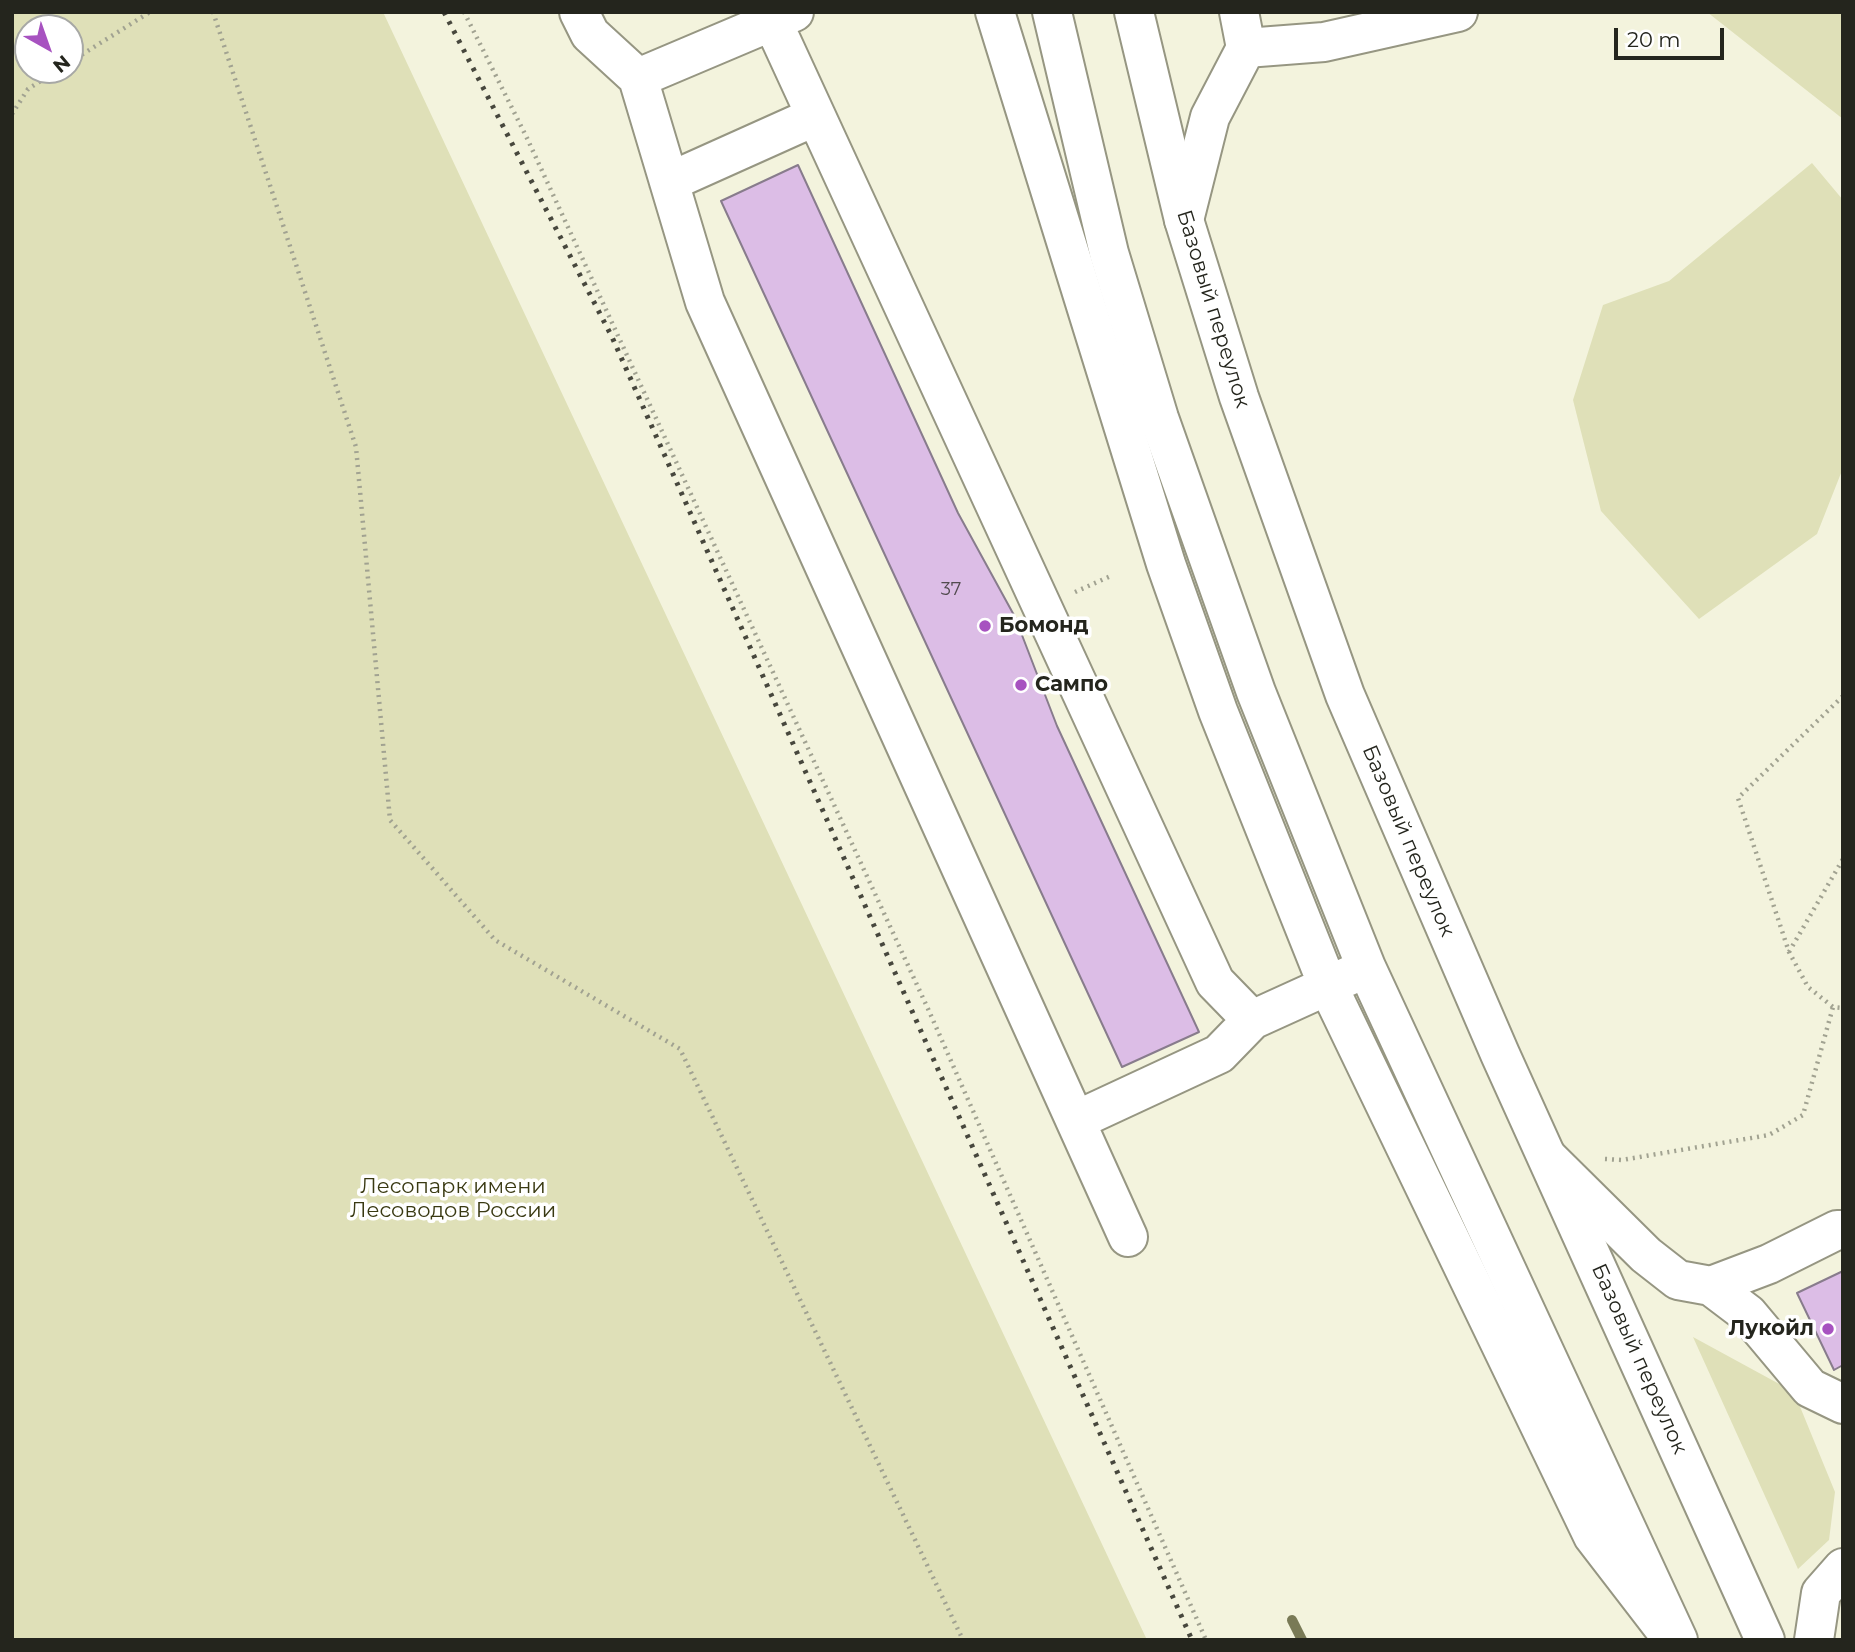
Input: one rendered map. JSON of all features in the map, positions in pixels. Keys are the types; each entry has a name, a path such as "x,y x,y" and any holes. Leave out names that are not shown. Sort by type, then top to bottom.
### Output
{"main road":[{"path":"579,12 590,34 638,78 705,303 1128,1237"},
{"path":"995,12 1166,564 1217,711 1328,986 1593,1536 1676,1640"},
{"path":"1052,12 1109,253 1159,418 1251,678 1366,967 1529,1311 1676,1640"},
{"name":"Базовый переулок","path":"1133,12 1184,220 1239,397 1345,695 1548,1158 1765,1640"},
{"path":"1184,220 1210,117 1243,30 1324,42 1458,12"},
{"path":"638,78 778,15 816,116 1216,982 1252,1020"},
{"path":"669,182 816,116"},
{"path":"1098,340 1109,253"},
{"path":"1077,1120 1219,1054 1252,1020 1366,967"},
{"path":"1548,1158 1646,1255 1678,1280 1711,1286 1748,1314 1810,1388 1843,1404"},
{"path":"1711,1286 1769,1264 1837,1230 1843,1230"},
{"path":"1814,1640 1821,1594 1843,1568"}],"path":[{"path":"84,53 150,12"},
{"path":"212,12 356,447 390,820 495,940 680,1049 963,1640"},
{"path":"464,12 526,136 923,998 1206,1640"},
{"path":"12,114 28,89 36,84"},
{"path":"1843,696 1738,798 1789,951 1808,986 1833,1007 1843,1008"},
{"path":"1789,951 1843,859"},
{"path":"1548,1158 1622,1160 1769,1135 1803,1115 1833,1007"}],"green space":[{"name":"Лесопарк имени Лесоводов России","path":"12,12 383,12 1147,1640 12,1640"},
{"path":"1707,12 1843,12 1843,119"},
{"path":"1812,163 1843,200 1843,468 1817,534 1699,619 1601,511 1573,400 1603,305 1669,281"},
{"path":"1693,1337 1794,1392 1835,1492 1829,1540 1798,1569"}],"building":[{"path":"798,165 958,513 1015,617 1057,726 1199,1032 1122,1067 721,201"},
{"name":"Лукойл","path":"1843,1271 1843,1365 1834,1370 1797,1293"}],"waterway":[{"path":"1292,1620 1302,1640"}],"railway":[{"path":"444,12 612,337 1192,1640"}],"place":[{"name":"Бомонд","path":"985,626"},
{"name":"Сампо","path":"1021,685"},
{"name":"Лукойл","path":"1828,1329"}]}
